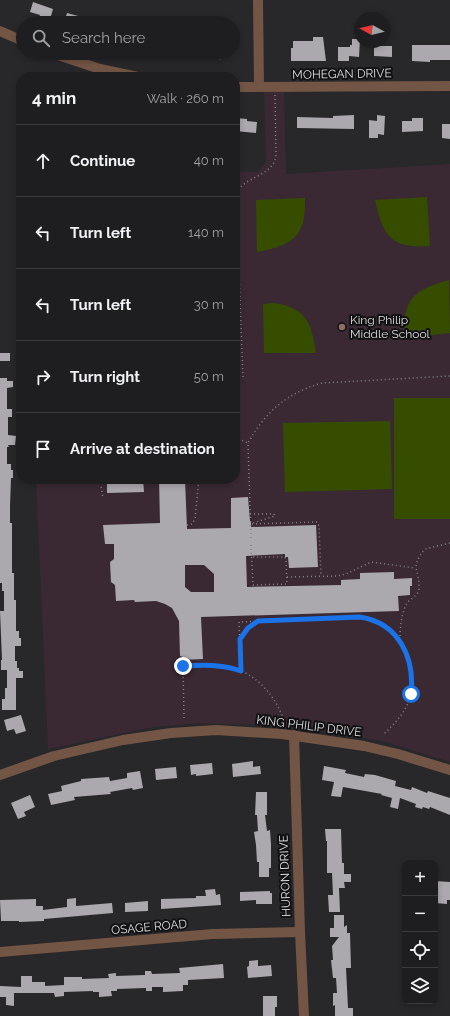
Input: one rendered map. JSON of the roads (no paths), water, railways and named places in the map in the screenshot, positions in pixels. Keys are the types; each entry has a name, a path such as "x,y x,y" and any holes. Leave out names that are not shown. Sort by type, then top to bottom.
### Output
{"street":[{"path":"258,0 259,87"},
{"path":"0,31 16,38"},
{"path":"73,60 114,72"},
{"name":"MOHEGAN DRIVE","path":"240,87 450,86"},
{"name":"KING PHILIP DRIVE","path":"0,775 54,756 123,740 171,733 216,730 294,735 381,749 450,770"},
{"name":"HURON DRIVE","path":"294,735 304,1016"},
{"name":"OSAGE ROAD","path":"0,952 213,934 300,932"}],"place":[{"name":"King Philip Middle School","path":"342,327"}]}
